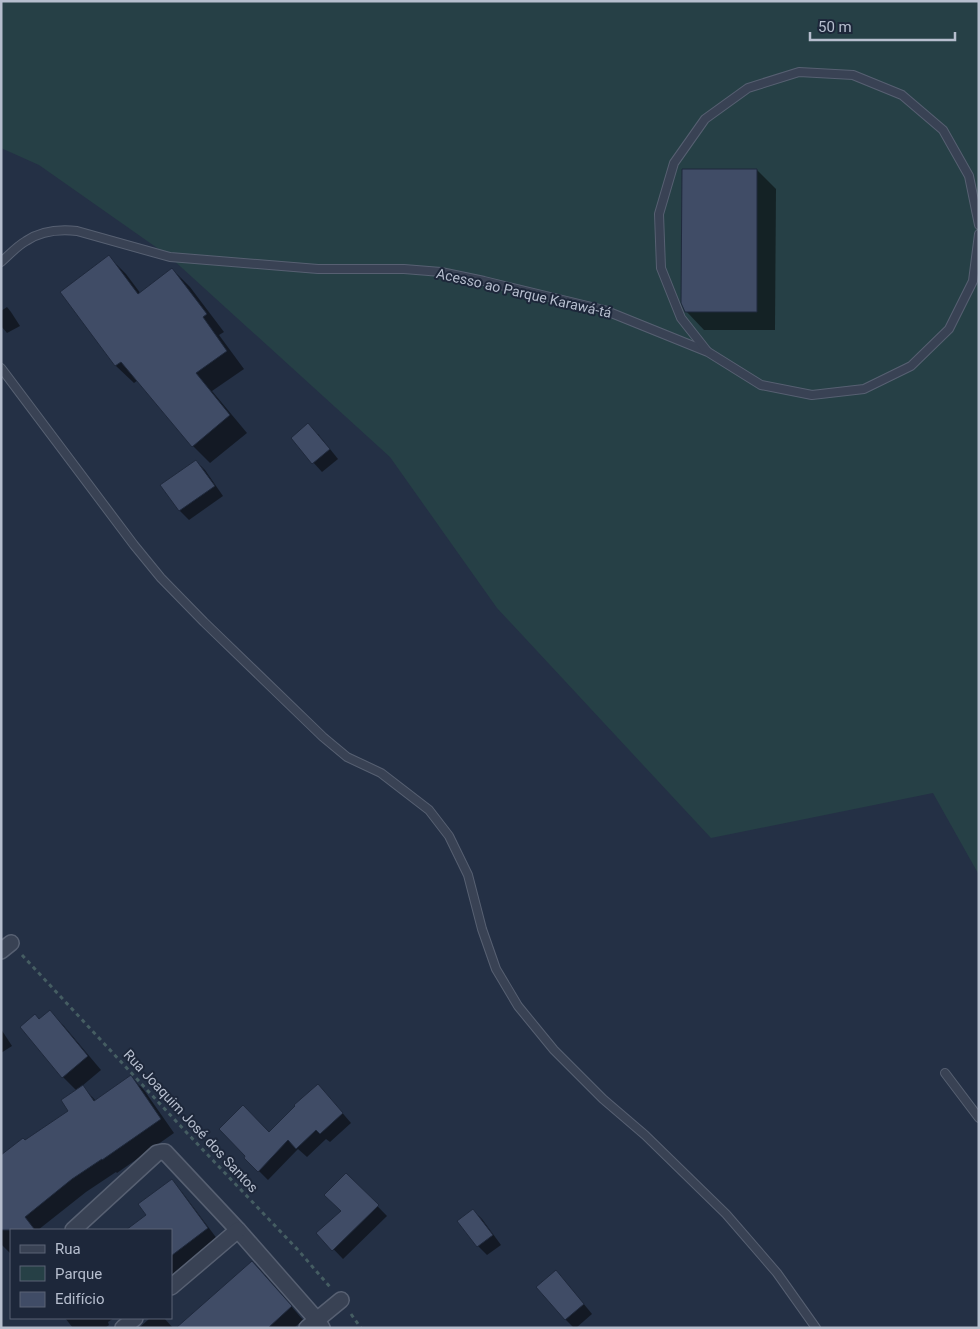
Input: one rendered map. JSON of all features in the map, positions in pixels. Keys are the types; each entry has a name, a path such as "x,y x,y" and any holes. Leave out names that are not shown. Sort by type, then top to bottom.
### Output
{"street":[{"path":"74,1229 157,1153 162,1152 167,1154 238,1230 315,1325 341,1300"},
{"path":"172,1286 238,1230"},
{"path":"123,1328 134,1319"}],"lane":[{"path":"708,352 681,318 661,268 659,214 674,163 704,119 748,88 799,72 853,75 902,95 943,130 969,176 979,225"},
{"name":"Acesso ao Parque Karawá-tá","path":"1,262 26,241 53,230 63,229 170,257 318,269 404,269 441,272 604,310 708,352 761,385 812,395 864,389 911,366 949,328 972,281 979,234"},
{"path":"1,368 161,578 204,622 347,758 381,773 429,810 449,836 468,875 482,929 496,969 518,1006 554,1050 603,1099 645,1135 726,1214 777,1273 816,1328"},
{"path":"945,1073 979,1118"}],"path":[{"name":"Rua Joaquim José dos Santos","path":"6,947 93,1033 298,1250 341,1300 361,1328"}],"green space":[{"path":"1,1 979,1 979,875 933,793 711,838 497,608 390,457 170,257 39,165 1,148"}],"building":[{"path":"682,169 757,169 757,312 685,312 681,303"},
{"path":"109,255 138,294 172,268 207,314 203,317 227,351 196,373 230,415 192,447 121,362 115,366 60,292"},
{"path":"308,423 330,449 312,464 291,438"},
{"path":"196,460 215,486 179,511 160,485"},
{"path":"50,1010 88,1056 62,1078 20,1027 35,1014 39,1019"},
{"path":"131,1075 161,1119 72,1179 25,1217 34,1229 1,1230 1,1155 23,1138 25,1140 68,1111 61,1100 83,1085 94,1101"},
{"path":"318,1084 343,1113 320,1134 316,1130 296,1149 288,1140 258,1172 219,1129 243,1105 269,1132 294,1105"},
{"path":"346,1173 379,1205 332,1251 316,1233 341,1211 324,1195"},
{"path":"172,1179 208,1228 172,1255 172,1229 127,1229 146,1215 138,1204"},
{"path":"473,1209 493,1235 477,1247 457,1221"},
{"path":"252,1261 292,1306 268,1328 176,1328"},
{"path":"556,1270 584,1304 565,1320 536,1287"}]}
